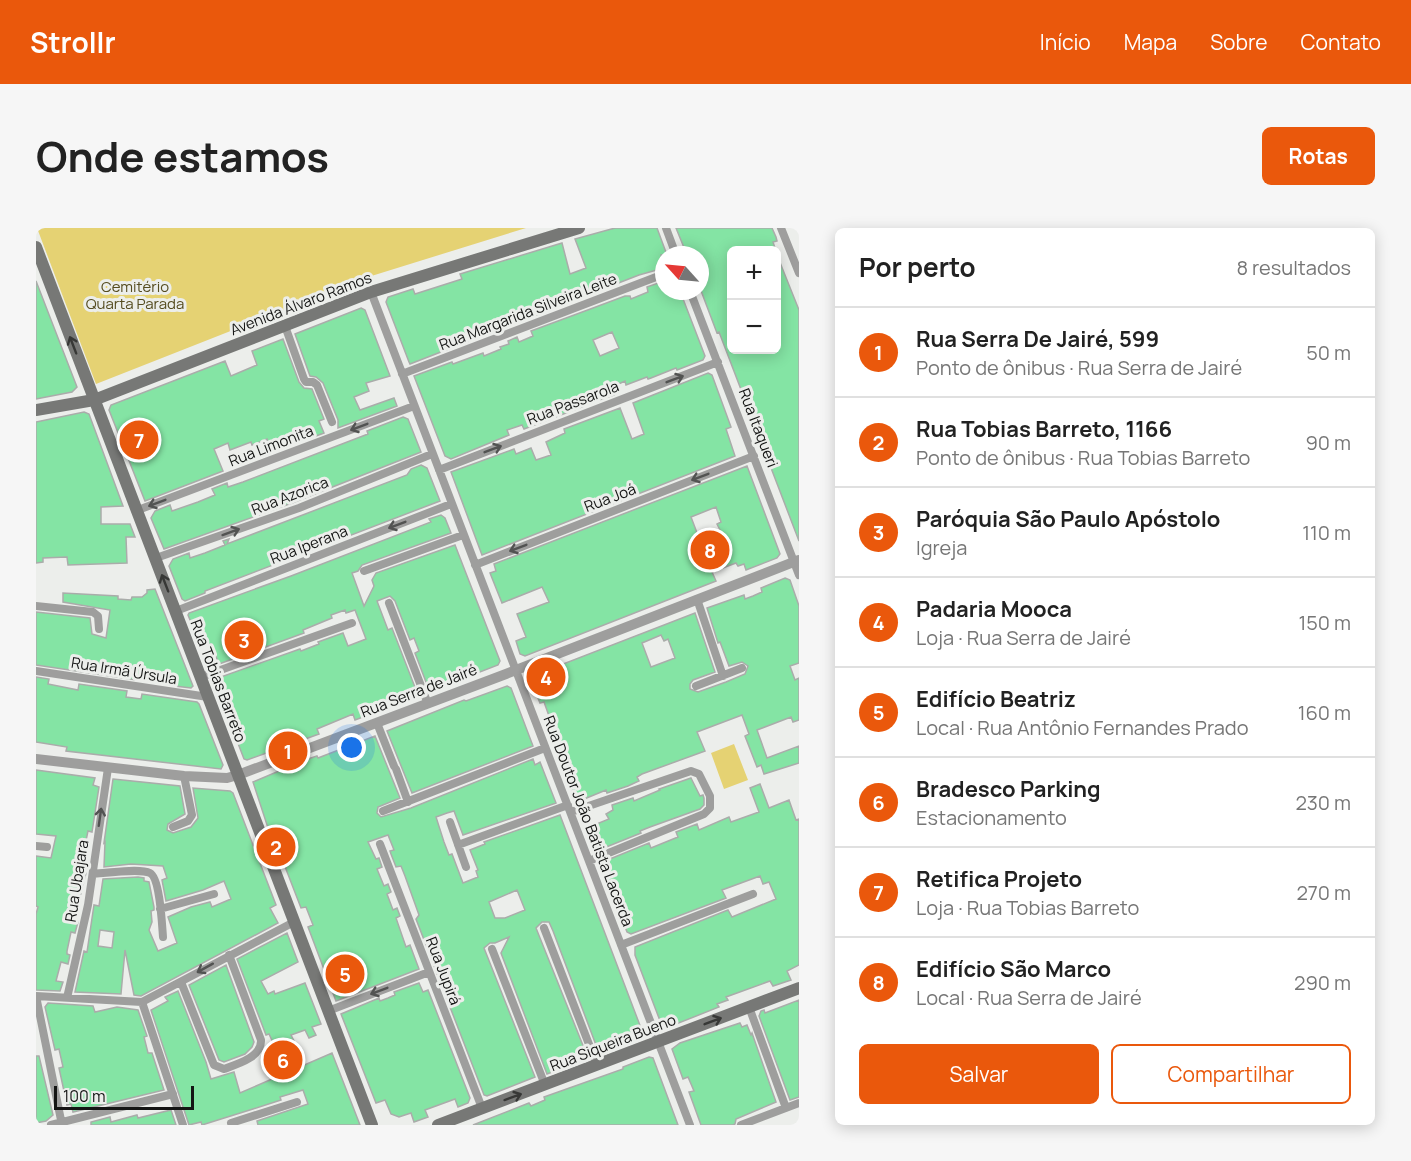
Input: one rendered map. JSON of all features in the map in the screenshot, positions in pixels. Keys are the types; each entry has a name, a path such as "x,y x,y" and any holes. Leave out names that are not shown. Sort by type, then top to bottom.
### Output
{"main road":[{"name":"Avenida Álvaro Ramos","path":"36,410 94,399 371,292 579,228"},
{"name":"Rua Tobias Barreto","path":"36,248 372,1125"},
{"name":"Rua Siqueira Bueno","path":"438,1125 799,988"}],"street":[{"path":"666,228 673,246"},
{"path":"782,228 799,273"},
{"name":"Rua Margarida Silveira Leite","path":"402,374 655,277"},
{"name":"Rua Doutor João Batista Lacerda","path":"371,292 690,1125"},
{"name":"Rua Itaqueri","path":"694,300 796,561 799,575"},
{"path":"285,326 303,379 306,382 313,381 317,385 332,422"},
{"name":"Rua Passarola","path":"439,470 718,362"},
{"name":"Rua Limonita","path":"138,510 414,406"},
{"name":"Rua Azorica","path":"156,558 298,508 432,454"},
{"name":"Rua Joá","path":"475,565 754,456"},
{"name":"Rua Iperana","path":"176,611 451,504"},
{"path":"364,571 463,535"},
{"name":"Rua Serra de Jairé","path":"36,759 184,776 227,778 428,704 796,561"},
{"path":"697,599 723,675"},
{"path":"388,603 428,704"},
{"path":"36,606 93,612 98,616 99,629"},
{"path":"201,677 352,623"},
{"path":"696,686 742,668"},
{"name":"Rua Irmã Úrsula","path":"36,671 207,697"},
{"path":"378,723 408,802"},
{"path":"383,812 545,748"},
{"name":"Rua Ubajara","path":"67,998 88,905 108,768"},
{"path":"458,845 684,772 692,771 699,774 711,800 708,811 589,861"},
{"path":"173,827 188,821 192,815 184,776"},
{"path":"450,822 466,867"},
{"name":"Rua Jupirá","path":"380,844 482,1108"},
{"path":"36,846 47,847"},
{"path":"93,874 150,873 155,877 163,937"},
{"path":"160,909 214,894"},
{"path":"621,945 753,894"},
{"path":"62,1124 36,996 142,1002 294,922"},
{"path":"544,928 597,1065"},
{"path":"492,949 545,1085"},
{"path":"181,982 216,1067 228,1067 255,1054 260,1048 260,1036 229,955"},
{"path":"328,1011 429,972"},
{"path":"142,1002 183,1125"},
{"path":"749,1007 786,1108"},
{"path":"51,1125 172,1094"},
{"path":"231,1123 254,1121 297,1102"},
{"path":"741,1125 799,1103"}],"green space":[{"name":"Cemitério Quarta Parada","path":"37,228 526,228 365,278 96,384"},
{"path":"734,744 748,780 724,789 711,753"}],"building":[{"path":"615,228 657,228 664,246 655,246 655,271 410,364 386,302 388,297 413,289 415,294 462,279 460,274 562,243 570,274 586,268 575,239"},
{"path":"676,228 772,228 776,237 777,241 773,242 774,246 727,246 727,353 705,300 709,300 709,246 683,246"},
{"path":"781,265 799,310 799,541 727,354 781,354"},
{"path":"36,281 77,387 72,392 36,399"},
{"path":"655,284 655,300 683,300 705,356 703,360 626,385 625,381 612,387 614,395 599,400 596,394 581,400 584,406 524,429 522,425 507,430 509,435 451,459 445,456 414,376 483,353 484,356 501,349 500,347 509,344 508,341 517,337 519,342 533,336 531,331 625,296 630,296 631,299 648,292 647,287","holes":["612,332 619,348 600,356 593,340"]},
{"path":"361,308 365,310 390,376 366,383 369,391 354,397 360,410 394,398 397,406 338,428 338,420 323,383 316,377 310,376 295,334"},
{"path":"283,339 299,382 304,388 312,389 324,419 319,421 324,433 311,438 307,435 272,452 267,439 230,450 228,443 214,449 223,471 145,501 109,410 111,405 225,361 231,376 257,365 252,351"},
{"path":"708,373 712,375 731,427 726,429 735,456 482,555 451,472 514,449 516,454 531,448 536,460 551,455 546,442 565,433 564,429 620,408 632,439 644,434 633,403"},
{"path":"84,412 89,414 123,506 101,507 101,524 130,524 135,537 126,537 127,563 68,565 67,557 43,558 43,562 36,563 36,422"},
{"path":"403,417 408,419 421,452 292,503 164,549 151,518 155,511 170,505 172,511 198,502 215,495 212,489 227,483 228,487 243,482 368,434 367,431"},
{"path":"421,465 427,468 440,501 205,591 185,601 182,599 169,566 173,559 189,553 190,558 205,553 225,545 223,541 229,539 227,544 407,475 411,469"},
{"path":"747,466 780,554 777,558 746,570 744,564 738,566 736,563 712,572 716,581 525,656 520,654 516,641 526,637 517,614 549,602 542,587 502,603 490,573 496,571 494,564","holes":["716,507 721,522 717,524 720,530 699,538 691,517"]},
{"path":"441,515 445,518 451,533 362,565 358,571 352,573 364,606 374,586 372,580 376,573 455,545 500,661 498,665 429,690 415,653 419,651 414,638 410,640 395,601 390,596 377,601 388,630 392,628 418,695 355,720 353,714 317,729 319,734 247,760 244,759 215,679 300,649 301,651 343,633 348,646 366,639 355,610 346,613 345,610 303,630 304,633 219,664 211,644 201,647 189,613 431,522 429,519"},
{"path":"785,578 790,580 799,606 799,663 790,666 795,680 799,678 799,720 793,722 791,717 757,730 767,758 799,746 799,763 764,774 761,765 757,767 745,736 749,734 742,715 697,732 705,751 642,774 637,777 639,781 628,786 607,793 606,790 577,802 545,717 549,716 544,702 540,703 531,680 532,676 695,613 715,672 693,680 690,689 698,692 726,682 745,674 748,666 742,662 729,666 720,642 718,643 707,608 744,595 745,599 762,592 761,588","holes":["661,635 664,641 668,639 675,658 651,667 642,643"]},
{"path":"155,589 193,686 191,688 175,686 176,675 157,672 156,681 136,678 136,680 36,665 36,612 90,618 92,634 106,638 110,610 63,602 63,593 118,596 118,599 131,600 132,597 142,597 147,590"},
{"path":"36,677 49,679 48,684 78,690 79,684 127,691 126,697 141,699 142,694 197,702 223,765 221,769 66,751 67,747 36,742"},
{"path":"507,686 511,688 533,746 412,793 387,731 464,700"},
{"path":"375,736 400,798 378,807 377,813 381,817 411,808 533,759 535,765 540,762 556,803 463,835 454,811 447,813 436,817 444,842 449,855 452,854 463,883 478,877 476,871 478,870 470,850 485,844 484,842 560,815 644,1036 599,1053 553,931 549,922 542,922 536,928 588,1058 547,1074 501,953 509,937 490,943 484,948 535,1077 487,1096 484,1095 416,919 419,915 405,876 401,866 396,867 391,854 390,851 394,850 388,835 368,842 376,859 379,858 382,867 377,869 384,886 388,884 391,892 387,894 393,910 397,908 400,916 396,918 406,947 410,945 419,969 336,1001 308,927 313,925 306,907 301,908 272,833 270,834 253,782 305,760 317,756 318,758","holes":["517,890 525,910 505,918 495,918 489,902"]},
{"path":"36,770 95,778 93,785 99,787 92,832 88,831 84,850 83,872 86,873 74,921 78,922 75,933 71,932 67,951 70,955 68,964 61,962 56,981 63,982 60,991 36,990 36,914 38,907 36,906 36,856 51,858 56,836 36,834"},
{"path":"691,778 700,796 703,795 704,798 704,805 700,809 640,831 641,833 599,850 595,848 587,828 609,819 606,814 613,810 612,805 633,798 634,801"},
{"path":"113,779 180,786 185,814 168,824 167,830 173,833 191,827 198,818 193,788 230,791 233,793 276,905 270,908 278,923 141,996 134,995 125,950 121,994 75,992 84,951 87,952 94,905 99,906 103,879 138,877 149,882 154,910 151,911 152,922 149,930 158,951 177,943 168,917 191,907 210,902 212,907 231,899 224,881 166,901 162,880 167,878 163,866 131,864 104,867 104,843","holes":["100,930 114,932 112,948 98,946"]},
{"path":"760,784 769,808 789,800 796,820 799,819 799,965 787,971 791,980 773,986 770,981 726,997 728,1000 717,1004 719,1007 666,1028 662,1026 635,955 635,947 728,910 732,917 776,899 769,882 763,884 760,876 722,890 726,898 631,934 627,932 605,873 609,872 605,861 649,843 651,848 678,837 676,832 697,824 699,830 729,817 731,822 759,812 750,788"},
{"path":"287,933 298,962 261,981 268,994 274,991 275,994 305,983 321,1024 312,1027 316,1035 309,1038 305,1030 291,1035 294,1041 279,1048 275,1047 269,1034 266,1035 237,959"},
{"path":"226,965 254,1042 245,1054 224,1062 219,1060 189,985"},
{"path":"419,983 423,992 428,990 470,1098 468,1103 458,1107 455,1099 425,1110 428,1117 414,1122 411,1113 399,1117 391,1114 385,1100 376,1103 341,1014 379,998 380,1001 388,998 395,995 394,992"},
{"path":"178,991 211,1079 234,1072 240,1093 332,1053 360,1125 258,1125 257,1121 308,1104 303,1090 280,1097 281,1100 202,1125 201,1122 189,1125 151,1010 168,1001 165,997"},
{"path":"799,1000 799,1097 790,1100 759,1016 761,1011 764,1010 765,1013"},
{"path":"48,1003 93,1006 95,1012 117,1007 138,1010 147,1036 144,1037 148,1053 152,1053 164,1090 73,1112 71,1104 67,1105 59,1068 63,1067 59,1049 55,1050 45,1007"},
{"path":"740,1023 742,1027 747,1025 751,1035 752,1033 776,1102 736,1119 733,1125 701,1125 689,1092 694,1091 688,1077 683,1079 672,1049 680,1043"},
{"path":"36,1056 39,1056 53,1115 46,1121 36,1123"},
{"path":"649,1057 653,1058 678,1125 473,1125 529,1103 531,1106 545,1100 544,1097 623,1069 623,1067"},
{"path":"171,1110 176,1125 91,1125 91,1122 110,1117 111,1122"}],"place":[{"name":"Retifica Projeto","path":"139,440"},
{"name":"Edifício São Marco","path":"710,550"},
{"name":"Paróquia São Paulo Apóstolo","path":"244,640"},
{"name":"Padaria Mooca","path":"546,677"},
{"name":"Rua Serra De Jairé, 599","path":"288,751"},
{"name":"Rua Tobias Barreto, 1166","path":"276,847"},
{"name":"Edifício Beatriz","path":"345,974"},
{"name":"Bradesco Parking","path":"283,1060"}]}
